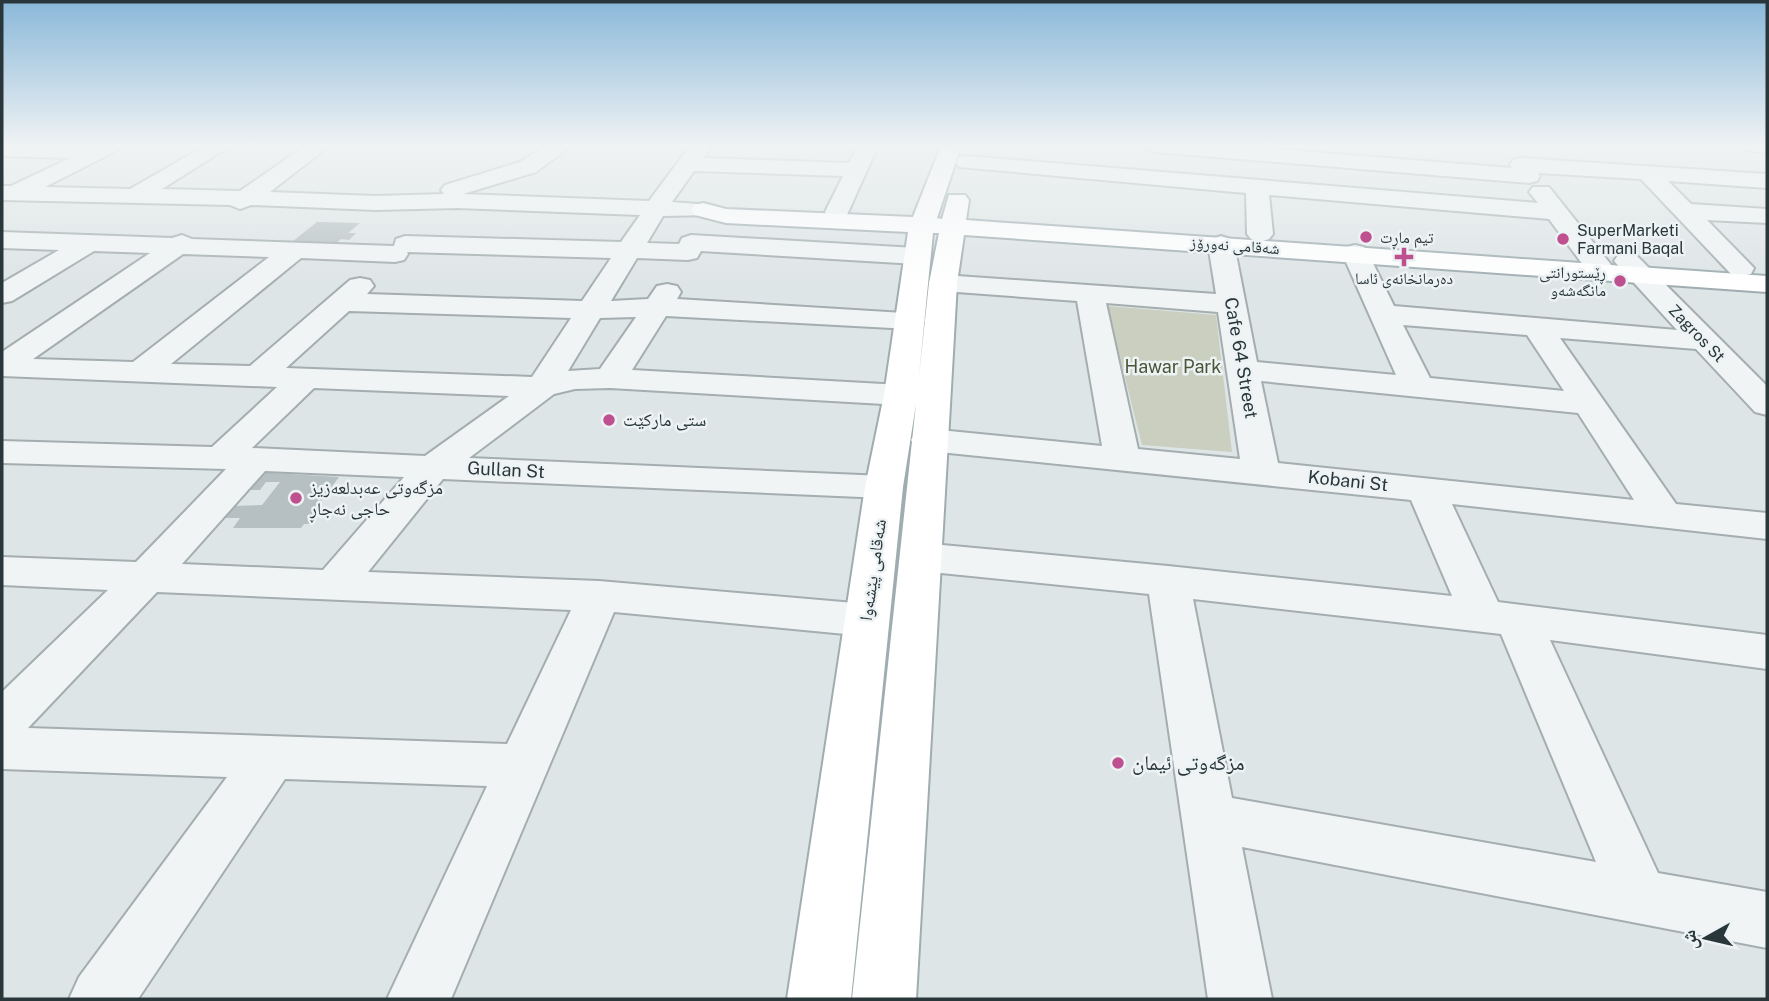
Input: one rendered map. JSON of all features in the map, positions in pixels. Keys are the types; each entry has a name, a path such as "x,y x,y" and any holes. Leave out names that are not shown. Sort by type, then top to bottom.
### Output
{"main road":[{"name":"شەقامی پێشەوا","path":"819,999 866,620 910,320 950,193"},
{"name":"شەقامی نەورۆز","path":"682,209 726,216 936,237 1221,244 1615,266 1767,270"},
{"name":"شەقامی نەورۆز","path":"682,209 837,212 936,237 1260,234 1615,266 1767,284"},
{"name":"شەقامی پێشەوا","path":"884,999 921,558 929,440 936,237"},
{"path":"856,704 909,707"}],"street":[{"name":"شەقامی نەورۆز","path":"8,193 244,199 447,198 682,209"},
{"path":"134,196 140,193"},
{"path":"2,366 253,193"},
{"path":"259,375 400,249 447,198 461,193"},
{"path":"610,378 659,308 690,248 682,209 686,193"},
{"path":"837,212 846,193"},
{"path":"1257,193 1260,234"},
{"path":"1342,193 1556,212"},
{"name":"Zagros St","path":"1542,193 1556,212 1704,341 1767,405"},
{"path":"1666,193 1741,268"},
{"name":"شەقامی نەورۆز","path":"338,200 376,203 447,198"},
{"path":"141,372 338,200"},
{"path":"334,585 433,467 542,387 628,251 682,209"},
{"path":"1684,211 1767,216"},
{"path":"2,240 177,246 293,237 400,249 628,251 936,237 1090,294 1231,304"},
{"path":"2,295 89,243"},
{"name":"Cafe 64 Street","path":"1221,244 1261,471"},
{"path":"1355,253 1418,388"},
{"path":"1090,294 1122,458"},
{"path":"342,302 590,310 659,308 910,320"},
{"path":"1382,314 1704,341"},
{"path":"1537,327 1664,515"},
{"path":"2,366 542,387 575,379 610,378 901,395"},
{"path":"1243,370 1589,404"},
{"path":"2,723 147,577 238,459 306,377"},
{"name":"Kobani St","path":"929,440 1261,471 1767,526"},
{"name":"Gullan St","path":"2,452 238,459 884,487"},
{"path":"1426,490 1500,618 1640,897"},
{"path":"921,558 1168,580 1767,652"},
{"path":"2,571 598,596 866,620"},
{"path":"1168,580 1240,999"},
{"path":"419,999 598,596"},
{"path":"2,748 523,766"},
{"path":"101,999 271,757"},
{"path":"1209,817 1767,920"}],"green space":[{"name":"Hawar Park","path":"1107,306 1216,315 1232,452 1142,445"}],"building":[{"path":"317,222 360,223 348,233 356,233 349,240 341,239 333,246 288,245"},
{"name":"مزگەوتی عەبدلعەزیز حاجی نەجاڕ","path":"257,472 339,477 313,512 320,512 313,524 304,524 301,528 233,528 240,518 224,518 233,506 262,505 280,482 266,482 260,490 242,490"}],"place":[{"name":"تیم ماڕت","path":"1366,237"},
{"name":"SuperMarketi Farmani Baqal","path":"1563,239"},
{"name":"دەرمانخانەی ئاسا","path":"1404,257"},
{"name":"ڕێستورانتی مانگەشەو","path":"1620,281"},
{"name":"ستی مارکێت","path":"609,420"},
{"name":"مزگەوتی عەبدلعەزیز حاجی نەجاڕ","path":"296,498"},
{"name":"مزگەوتی ئیمان","path":"1118,763"}]}
